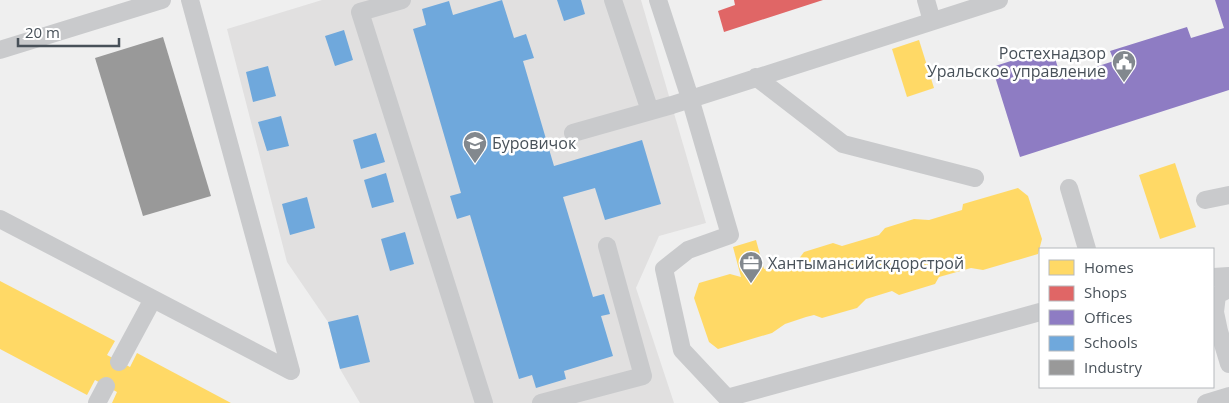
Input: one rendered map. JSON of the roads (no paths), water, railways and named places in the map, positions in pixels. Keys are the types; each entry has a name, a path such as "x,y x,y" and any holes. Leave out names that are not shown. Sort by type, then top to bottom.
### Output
{"lane":[{"path":"0,50 162,0"},
{"path":"0,219 291,371 190,0"},
{"path":"402,0 360,12 484,403"},
{"path":"613,0 650,111"},
{"path":"658,0 690,98 730,235 688,250 664,269 682,350 726,400 1039,312"},
{"path":"926,0 932,21"},
{"path":"574,134 999,0"},
{"path":"756,77 843,144 975,178"},
{"path":"1069,188 1087,248"},
{"path":"1206,200 1229,195"},
{"path":"541,403 643,376 607,246"},
{"path":"1214,277 1229,276"},
{"path":"1229,289 1217,295 1215,312 1229,364"},
{"path":"119,362 153,299"},
{"path":"97,403 106,386"},
{"path":"1206,403 1229,396"}],"place":[{"name":"Ростехнадзор Уральское управление","path":"1124,83"},
{"name":"Буровичок","path":"475,164"},
{"name":"Хантымансийскдорстрой","path":"751,284"}]}
